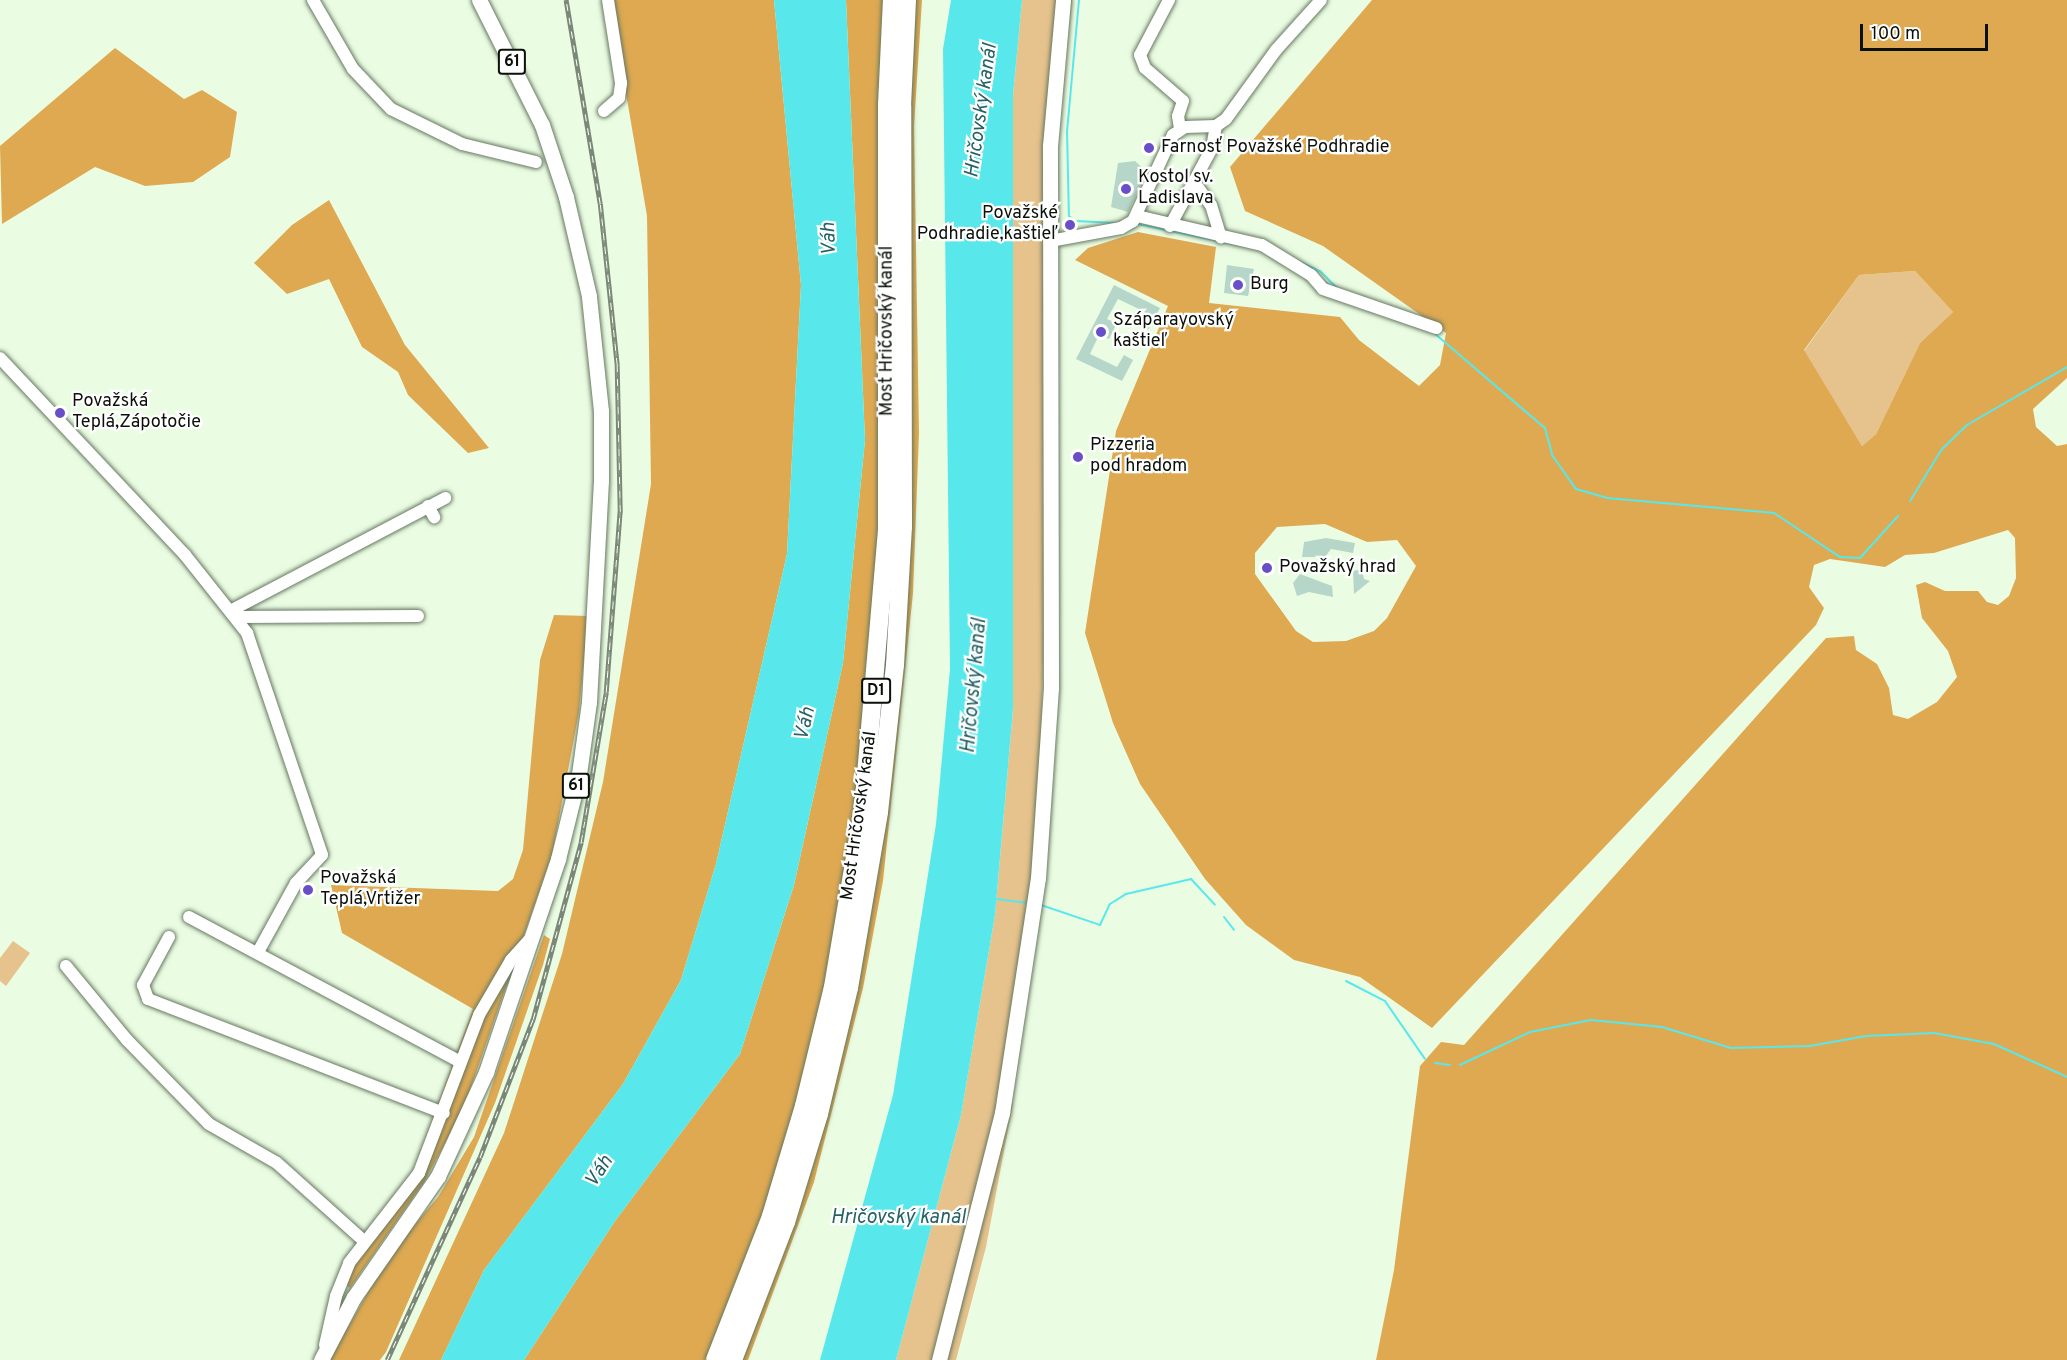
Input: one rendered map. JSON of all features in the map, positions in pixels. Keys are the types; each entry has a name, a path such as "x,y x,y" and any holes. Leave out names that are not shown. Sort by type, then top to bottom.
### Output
{"highway":[{"name":"Most Hričovský kanál","path":"715,1360 771,1216 804,1106 833,987 863,810 887,530 887,105 892,0"},
{"name":"Most Hričovský kanál","path":"733,1360 786,1222 819,1114 849,988 879,812 895,665 903,527 902,106 907,0"}],"main road":[{"name":"61","path":"323,1357 354,1297 453,1147 486,1072 536,933 570,814 589,702 601,411 589,296 566,197 542,125 479,0"},
{"path":"939,1360 1002,1113 1038,878 1052,667 1051,100 1063,0"}],"street":[{"path":"313,0 353,69 391,108 462,144 536,162"},
{"path":"604,111 619,98 621,83 608,0"},
{"path":"1169,0 1140,55 1145,68 1183,101 1178,116 1180,129"},
{"path":"1170,226 1216,139 1216,126 1321,0"},
{"path":"1050,241 1121,228 1137,216 1169,142 1180,129 1216,126"},
{"path":"1194,182 1211,205 1220,234"},
{"path":"1137,216 1170,226 1220,234 1262,245 1311,276 1323,289 1436,328"},
{"path":"0,358 234,614 263,671 322,855 296,883 258,952"},
{"path":"234,614 431,511 444,498"},
{"path":"234,614 414,614"},
{"path":"189,917 459,1061"},
{"path":"323,1357 342,1277 364,1241 419,1173 444,1113 459,1061 504,970 536,933"},
{"path":"169,937 143,985 148,999 444,1113"},
{"path":"66,966 126,1040 209,1124 278,1163 364,1241"}],"shaded area":[{"path":"610,0 774,0 801,285 787,554 716,864 681,980 623,1084 484,1270 441,1360 399,1360 504,1133 562,954 603,782 651,484 647,216"},
{"path":"846,0 922,0 914,126 919,433 913,593 883,881 863,988 814,1182 748,1360 524,1360 615,1221 740,1054 794,885 843,663 865,440"},
{"path":"1022,0 1072,0 1058,131 1040,779 1027,923 997,1100 1013,1103 986,1247 956,1360 896,1360 961,1115 995,915 1013,709 1013,95"},
{"path":"1372,0 2067,0 2067,378 2033,409 2036,427 2057,446 2067,444 2067,1360 1376,1360 1394,1270 1420,1066 1441,1042 1464,1045 1826,638 1854,636 1856,650 1877,664 1889,688 1893,715 1908,719 1937,702 1957,677 1948,651 1922,618 1916,585 1925,582 1945,591 1978,591 1987,602 1998,605 2009,596 2016,578 2015,538 2008,530 1934,553 1905,555 1885,567 1830,559 1814,565 1809,587 1824,608 1816,625 1432,1028 1360,977 1294,960 1246,925 1205,879 1140,784 1113,723 1085,633 1116,431 1168,306 1075,260 1088,248 1138,232 1216,247 1209,303 1340,317 1359,340 1419,386 1440,365 1446,333 1323,246 1245,211 1230,167","holes":["1915,271 1953,312 1920,343 1876,434 1862,446 1804,350 1859,275","1325,524 1367,542 1397,540 1416,566 1387,618 1374,631 1346,641 1313,642 1296,631 1255,574 1255,553 1277,527"]},
{"path":"115,48 184,99 202,90 237,112 230,157 193,182 145,186 95,167 2,224 0,146"},
{"path":"329,200 405,345 489,448 468,453 408,395 398,372 362,347 329,279 287,294 254,263 292,225"},
{"path":"1915,271 1953,312 1920,343 1876,434 1862,446 1804,351 1859,275"},
{"path":"554,615 588,616 579,712 552,855 463,1110 424,1182 350,1288 346,1285 352,1266 405,1194 473,1009 342,933 331,885 498,891 513,879 523,850 540,660"},
{"path":"544,935 550,939 543,965 495,1103 386,1352 380,1360 329,1360 390,1254 438,1197 474,1137"},
{"path":"13,941 30,953 6,986 0,981 0,958"}],"water":[{"name":"Váh","path":"774,0 846,0 865,440 843,663 794,885 740,1054 615,1221 524,1360 441,1360 484,1270 623,1084 681,980 716,864 787,554 801,285"},
{"name":"Hričovský kanál","path":"951,0 1022,0 1013,95 1013,709 995,915 961,1115 896,1360 820,1360 893,1095 936,824 950,669 943,49"}],"building":[{"name":"Kostol sv. Ladislava","path":"1135,161 1147,172 1128,212 1111,207 1118,163"},
{"name":"Burg","path":"1227,265 1254,269 1248,296 1224,293"},
{"name":"Száparayovský kaštieľ","path":"1114,285 1160,308 1148,330 1139,325 1145,312 1118,299 1107,319 1117,323 1109,339 1099,335 1090,354 1117,367 1124,355 1133,360 1122,381 1076,359"},
{"path":"1326,538 1355,543 1353,553 1331,549 1325,557 1302,557 1304,542"},
{"path":"1362,569 1364,579 1370,581 1354,594 1353,571"},
{"path":"1300,574 1332,586 1333,597 1309,592 1297,596 1293,583"}],"waterway":[{"path":"1079,0 1067,131 1069,216 1076,221 1116,223"},
{"path":"1137,224 1246,247"},
{"path":"1300,262 1321,272 1338,289"},
{"path":"1434,333 1545,428 1552,455 1576,489 1607,498 1774,513 1840,557 1860,558 1898,516"},
{"path":"1910,501 1942,449 1967,425 2067,367"},
{"path":"1041,905 1100,925 1110,904 1126,894 1191,879 1215,905"},
{"path":"996,899 1029,903"},
{"path":"1224,917 1234,930"},
{"path":"1346,981 1385,1001 1425,1059"},
{"path":"1460,1065 1530,1032 1591,1020 1662,1027 1731,1048 1810,1046 1866,1036 1934,1033 1994,1044 2067,1077"},
{"path":"1435,1063 1450,1065"}],"railway":[{"path":"387,1360 480,1157 533,1019 581,842 606,692 620,512 617,365 600,204 566,0"}],"place":[{"name":"Farnosť Považské Podhradie","path":"1149,148"},
{"name":"Kostol sv. Ladislava","path":"1126,189"},
{"name":"Považské Podhradie,kaštieľ","path":"1070,225"},
{"name":"Burg","path":"1238,285"},
{"name":"Száparayovský kaštieľ","path":"1101,332"},
{"name":"Považská Teplá,Zápotočie","path":"60,413"},
{"name":"Pizzeria pod hradom","path":"1078,457"},
{"name":"Považský hrad","path":"1267,568"},
{"name":"Považská Teplá,Vrtižer","path":"308,890"}]}
